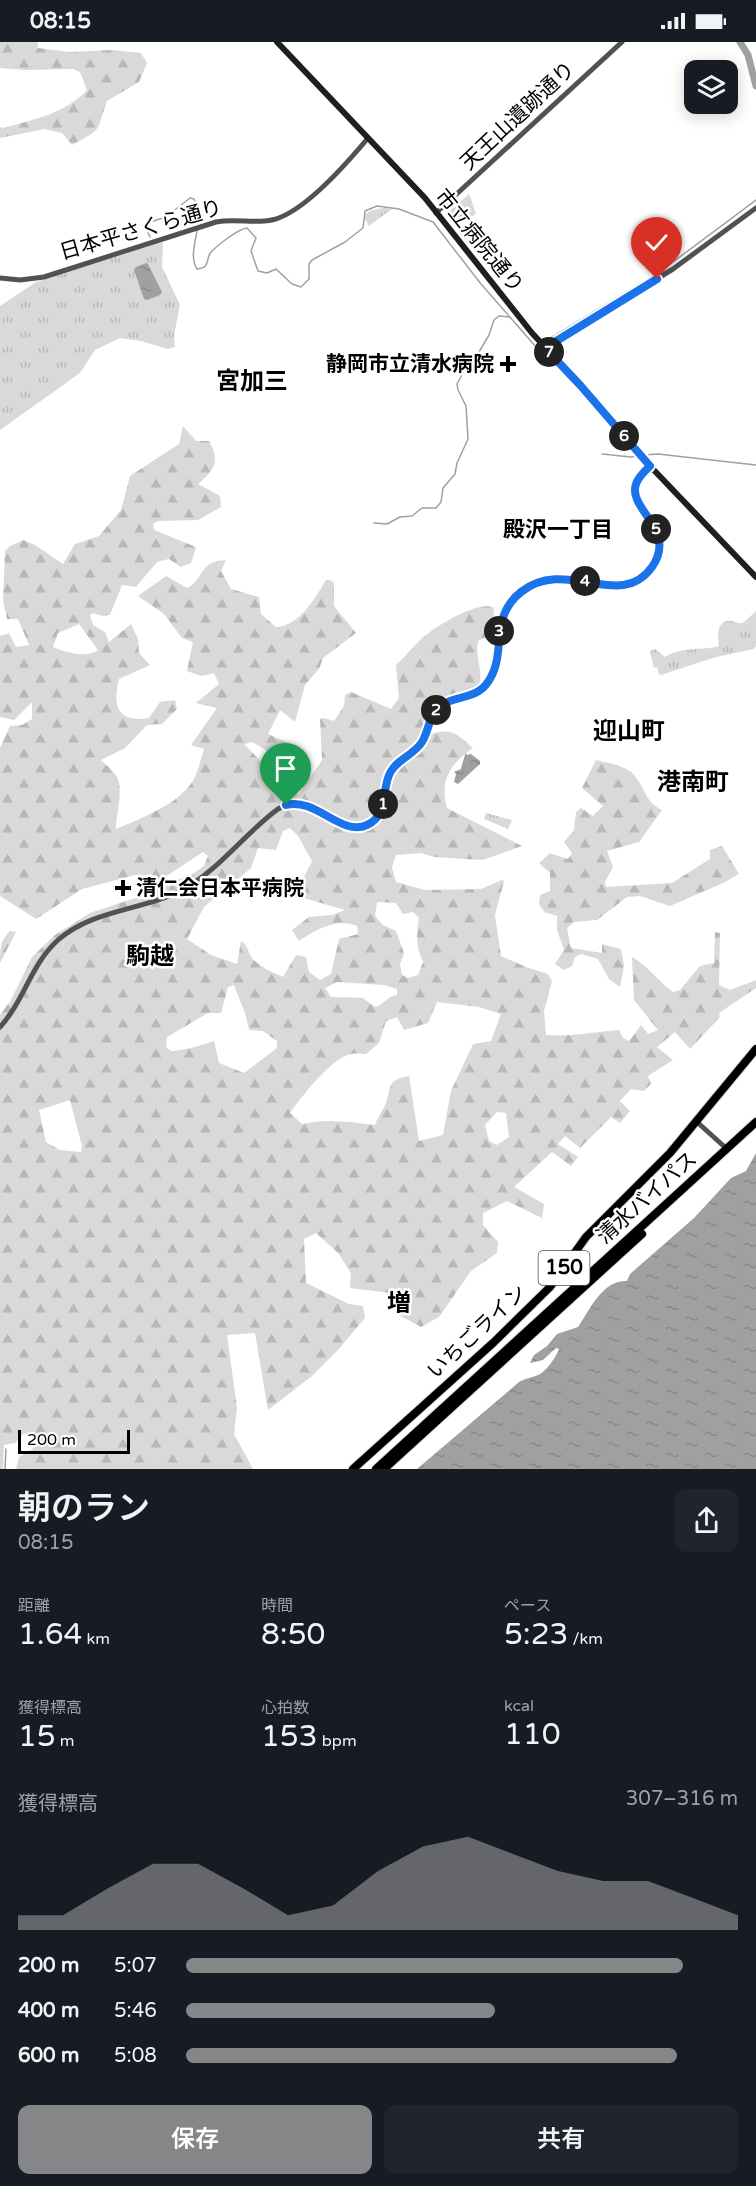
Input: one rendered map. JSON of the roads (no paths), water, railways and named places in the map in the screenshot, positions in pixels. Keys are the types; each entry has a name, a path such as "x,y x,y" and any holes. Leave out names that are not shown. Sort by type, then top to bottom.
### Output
{"highway":[{"name":"いちごライン","path":"353,1469 493,1344 550,1287 586,1238 670,1153 756,1049"},
{"name":"清水バイパス","path":"376,1469 756,1122"},
{"name":"清水バイパス","path":"384,1469 756,1129"},
{"path":"727,1149 747,1138"}],"main road":[{"name":"市立病院通り","path":"277,42 436,213 545,348 650,466 756,577"}],"street":[{"name":"天王山遺跡通り","path":"436,213 622,42"},
{"name":"日本平さくら通り","path":"0,278 20,280 44,277 216,222 234,219 263,222 280,218 334,177 368,138"},
{"path":"545,348 674,269 756,208"},
{"path":"0,1027 16,1007 44,955 69,931 96,917 155,902 186,887 204,875 273,812 296,803 346,825 367,825 378,817 390,772 418,748 432,717 440,706 471,696 487,683 496,664 501,621 514,598 530,586 558,578 580,579 620,586 636,581 648,571 657,558 659,540 654,525 640,505 635,490 636,482 650,466"},
{"path":"697,1122 727,1149"}],"water":[{"path":"146,263 162,292 147,300 144,299 134,270"},
{"path":"466,753 480,761 480,764 458,784 454,782 456,774 454,772 461,769"},
{"path":"756,1153 756,1469 417,1469 519,1382 544,1371 559,1349 556,1348 543,1360 530,1363 534,1355 547,1346 557,1334 578,1327 598,1297 610,1285 627,1281 630,1274 694,1218 731,1178 746,1171"}],"waterway":[{"path":"740,42 748,55 756,86"},
{"path":"150,237 144,224 166,217 190,198 194,199 198,208 200,224"},
{"path":"544,342 661,271 756,200"},
{"path":"197,231 193,255 197,269 206,265 209,255 218,245 247,228 256,238 251,251 258,271 267,273 276,269 292,284 301,287 309,279 309,264 312,260 345,242 363,228 365,211 377,206 399,209 433,222 481,284 537,348 540,345"},
{"path":"374,523 387,524 400,517 412,516 422,508 436,508 441,502 443,488 455,474 457,463 468,439 466,406 457,384 489,335 494,320 499,316 510,317"},
{"path":"602,454 639,456"},
{"path":"644,455 658,454 756,465"},
{"path":"5,1469 6,1449"}],"place":[{"name":"静岡市立清水病院","path":"508,364"},
{"name":"清仁会日本平病院","path":"123,888"}],"district":[{"name":"宮加三","path":"252,381"},
{"name":"殿沢一丁目","path":"558,530"},
{"name":"迎山町","path":"629,731"},
{"name":"港南町","path":"693,782"},
{"name":"駒越","path":"150,956"},
{"name":"増","path":"399,1303"}]}
